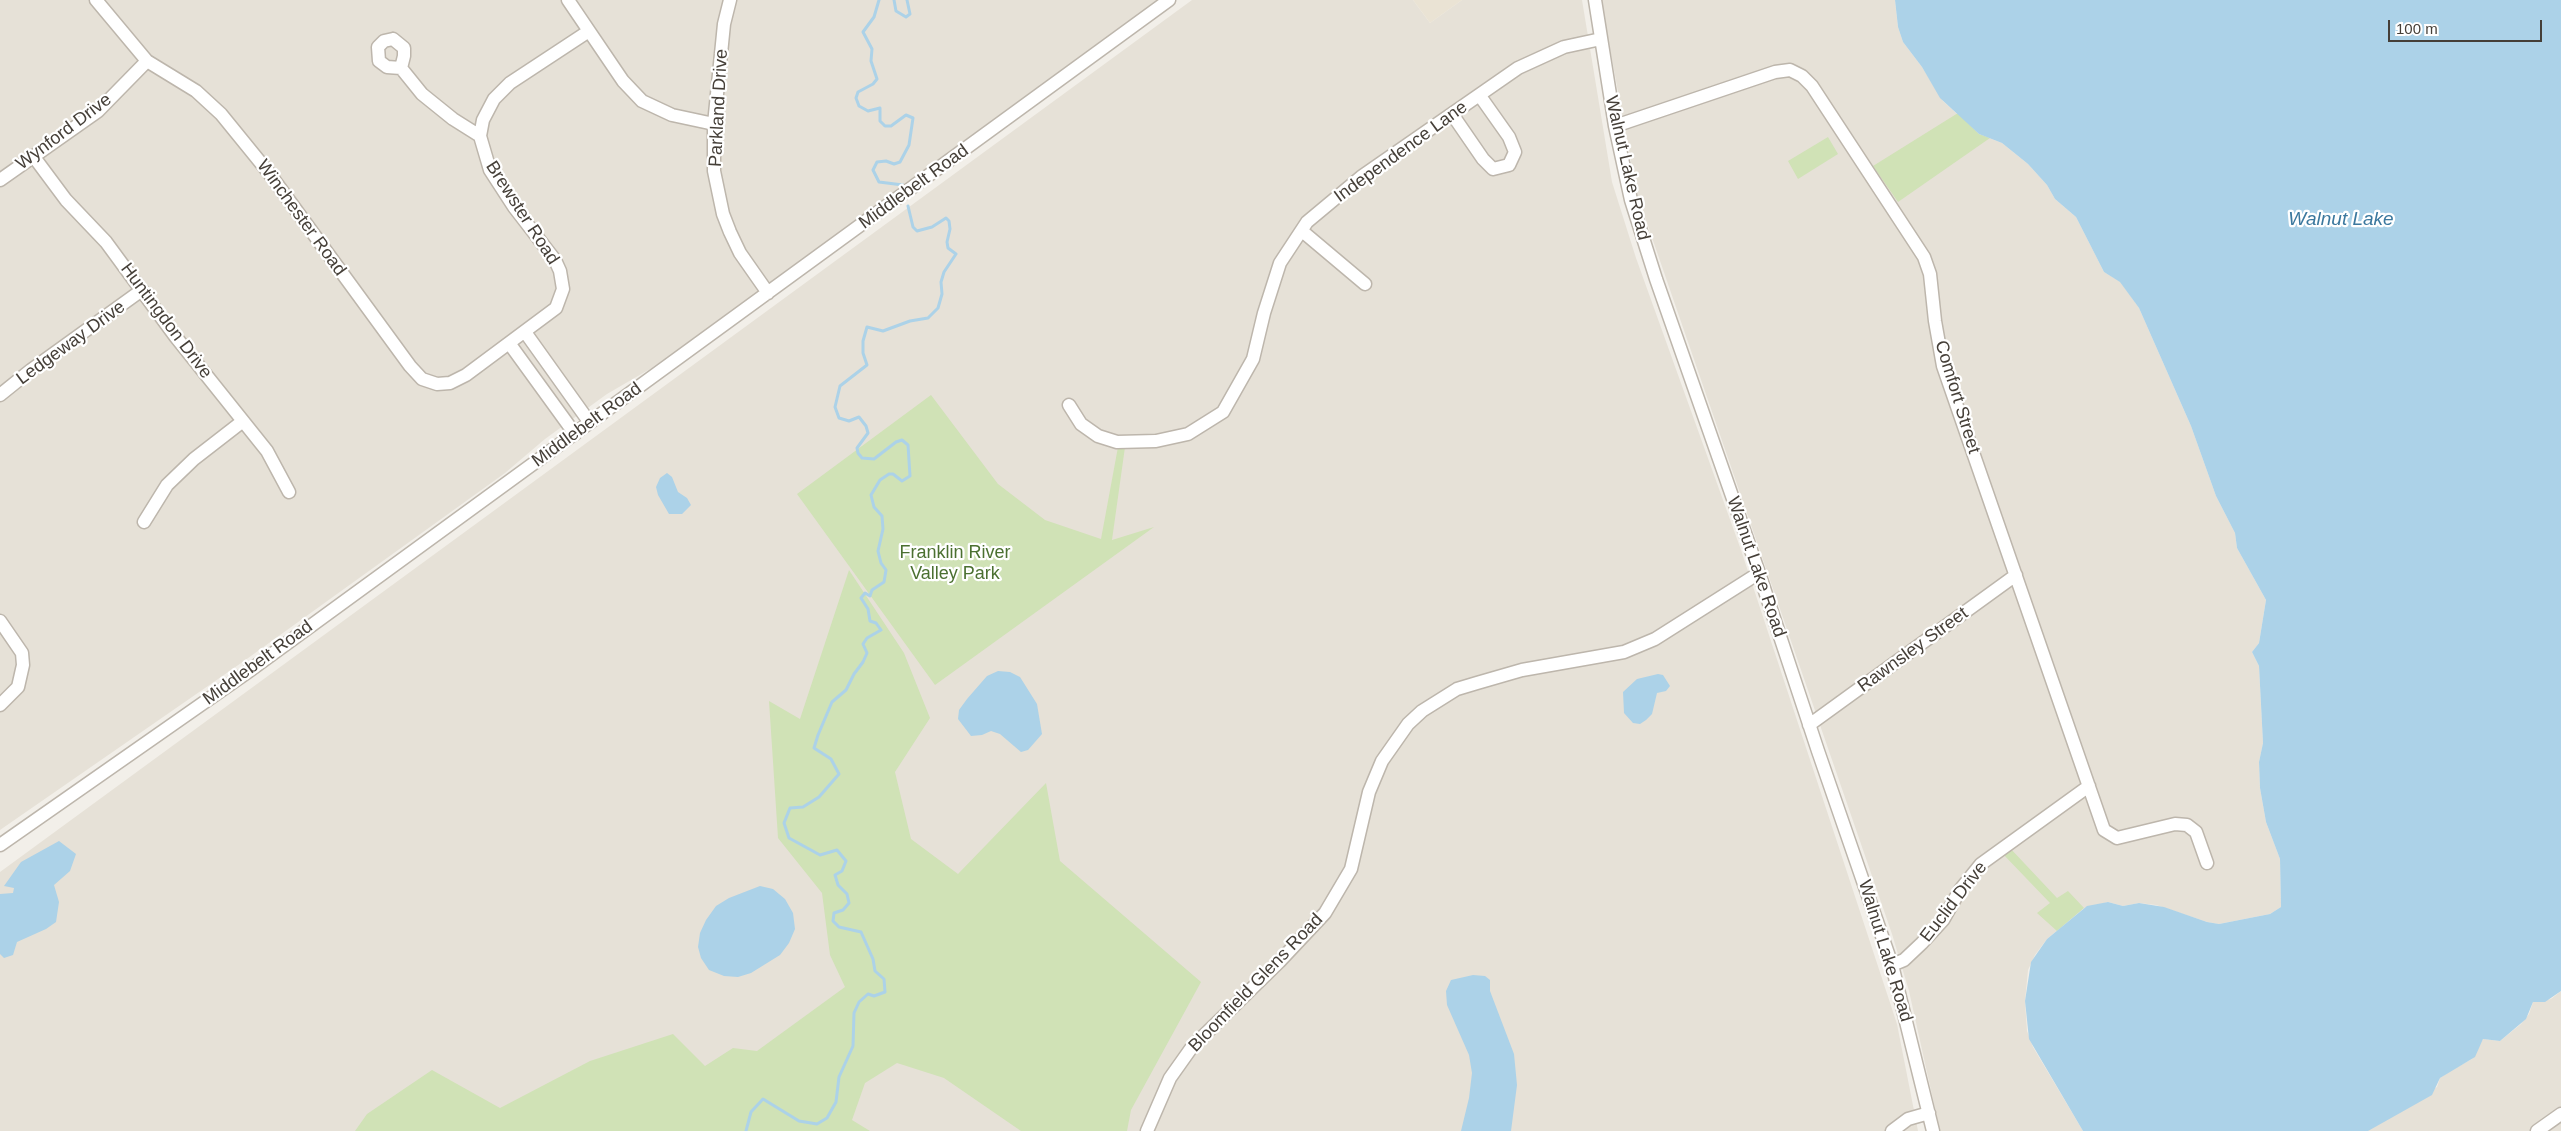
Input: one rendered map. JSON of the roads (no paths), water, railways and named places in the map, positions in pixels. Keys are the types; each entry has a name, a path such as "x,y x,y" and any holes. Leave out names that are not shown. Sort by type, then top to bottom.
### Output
{"street":[{"name":"Winchester Road","path":"96,0 147,61 196,91 222,114 269,172 410,366 422,379 437,384 450,383 466,375 517,337"},
{"path":"568,0 623,81 642,101 665,113 714,124"},
{"name":"Parkland Drive","path":"730,0 724,24 714,124 714,170 723,214 740,253 768,293"},
{"name":"Middlebelt Road","path":"0,845 249,671 1169,0"},
{"name":"Walnut Lake Road","path":"1595,0 1615,126 1631,200 1656,279 1759,573 1809,725 1892,964 1933,1131"},
{"path":"401,68 422,94 453,119 480,136 483,120 494,98 510,83 589,31"},
{"name":"Independence Lane","path":"1069,405 1081,424 1098,436 1117,442 1156,441 1188,434 1223,412 1253,359 1264,313 1280,263 1307,222 1361,177 1518,68 1564,47 1601,39"},
{"name":"Wynford Drive","path":"0,180 98,111 147,61"},
{"name":"Comfort Street","path":"1615,126 1776,72 1790,70 1802,76 1812,86 1924,258 1930,274 1934,321 1944,366 2104,830 2117,838 2175,824 2187,825 2196,832 2207,863"},
{"path":"1452,114 1482,159 1493,168 1509,165 1515,152 1510,137 1480,96"},
{"name":"Brewster Road","path":"480,136 490,170 514,206 555,260 560,271 563,289 556,308 517,337"},
{"name":"Huntingdon Drive","path":"34,157 66,200 106,242 175,336 267,451 289,492"},
{"path":"1302,231 1365,284"},
{"name":"Ledgeway Drive","path":"0,396 31,370 142,290"},
{"path":"517,337 590,423"},
{"path":"517,337 574,434"},
{"path":"144,522 167,485 194,459 243,421"},
{"name":"Bloomfield Glens Road","path":"1147,1131 1170,1078 1192,1047 1279,962 1325,912 1351,869 1369,792 1382,761 1408,724 1422,711 1457,689 1486,680 1540,666 1624,652 1654,639 1759,573"},
{"name":"Rawnsley Street","path":"1809,725 2016,575"},
{"path":"0,621 22,653 23,665 18,688 0,705"},
{"name":"Euclid Drive","path":"1892,964 1910,955 1928,937 1942,920 1960,890 1981,864 2034,823 2089,786"},
{"path":"1892,1131 1908,1119 1929,1113"},
{"path":"2537,1131 2561,1114"}],"water":[{"name":"Walnut Lake","path":"1895,0 2561,0 2561,991 2545,1002 2533,1002 2526,1019 2500,1041 2483,1039 2475,1057 2440,1078 2432,1095 2368,1131 2083,1131 2029,1039 2025,1001 2031,962 2047,939 2087,906 2108,902 2123,906 2139,903 2164,907 2207,922 2219,924 2270,914 2281,907 2280,859 2266,822 2260,788 2259,762 2263,743 2259,666 2252,652 2259,643 2266,600 2237,548 2235,533 2216,496 2191,426 2139,308 2120,282 2104,272 2076,217 2055,199 2047,185 2028,164 2002,143 1979,134 1940,98 1922,67 1903,42 1898,27"},
{"path":"667,473 672,477 678,492 687,498 691,505 682,514 669,514 658,495 656,487 660,478"},
{"path":"998,671 1010,672 1020,677 1037,704 1042,734 1028,750 1021,752 1000,734 991,731 982,735 971,736 958,719 959,710 967,699 987,676"},
{"path":"1658,674 1663,675 1670,686 1666,691 1657,693 1652,714 1646,720 1640,724 1633,723 1624,713 1623,692 1637,679"},
{"path":"59,841 76,854 70,871 54,885 59,902 56,922 46,929 17,942 13,955 4,958 0,954 0,894 13,893 14,888 4,886 21,862"},
{"path":"760,886 773,889 785,899 793,913 795,929 789,943 780,955 751,973 738,977 724,976 709,970 701,958 698,947 700,933 706,920 716,906 729,898"},
{"path":"1473,975 1485,976 1490,980 1490,991 1514,1054 1517,1085 1511,1131 1461,1131 1469,1098 1472,1073 1469,1055 1447,1005 1446,991 1451,980"}],"waterway":[{"path":"879,0 874,17 863,32 872,49 871,61 877,79 873,84 858,92 856,98 859,106 868,111 880,108 880,121 885,126 891,126 906,115 913,118 909,145 900,162 894,164 886,161 877,162 873,170 879,182 903,185"},
{"path":"894,0 896,11 906,17 910,14 907,0"},
{"path":"746,1131 751,1112 763,1099 799,1121 817,1124 827,1118 836,1102 839,1077 853,1046 854,1013 859,1002 868,994 874,996 885,992 884,979 875,971 873,959 861,932 839,927 833,921 834,913 843,910 849,903 847,894 838,885 835,875 842,871 846,861 837,850 820,855 789,838 784,823 790,808 803,807 819,797 839,774 831,759 814,748 832,702 846,690 863,662 867,653 863,644 867,638 881,630 876,623 870,621 868,609 861,598 865,593 870,596 872,590 884,582 886,570 881,563 878,551 883,529 882,516 874,507 871,495 880,480 889,474 893,474 902,481 910,476 908,445 902,440 896,442 874,459 862,458 857,448 868,433 866,426 859,417 849,421 839,418 835,407 840,386 867,365 863,353 863,341 867,327 883,331 910,321 928,318 938,308 942,294 941,282 944,272 956,254 948,248 949,221 946,218 932,227 917,231 913,227 908,206"}],"park label":[{"name":"Franklin River Valley Park","path":"955,563"}]}
